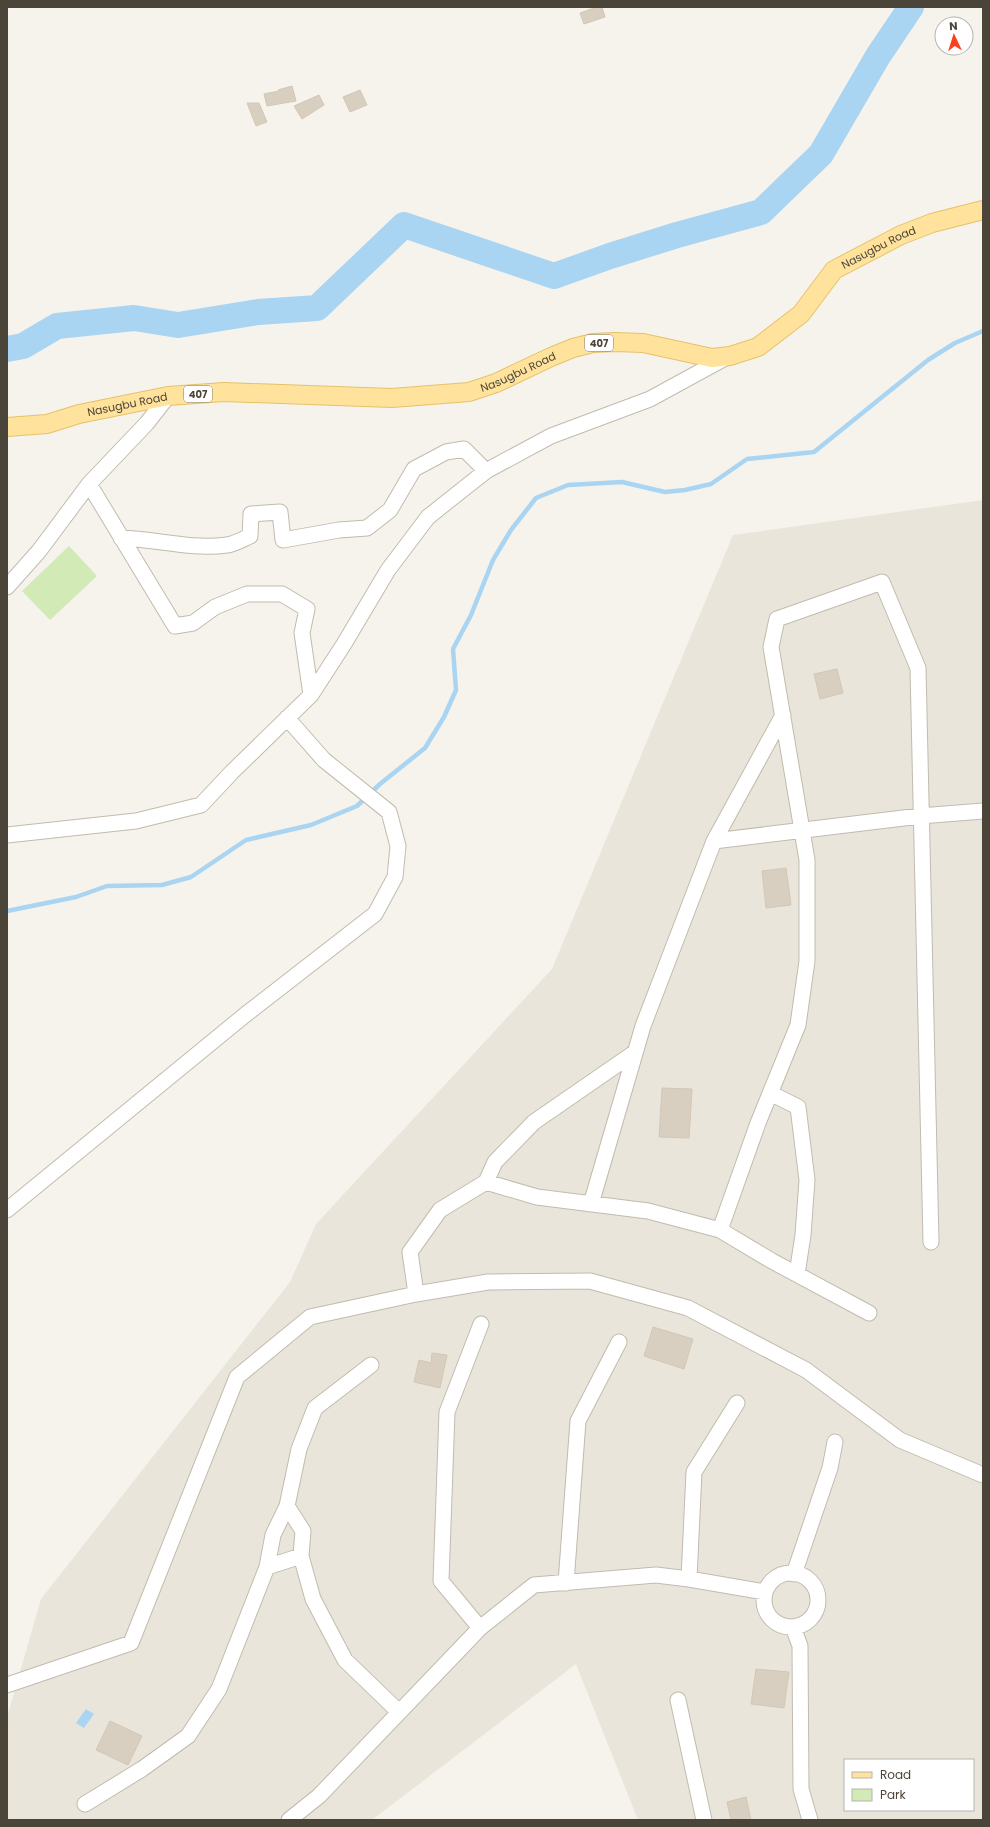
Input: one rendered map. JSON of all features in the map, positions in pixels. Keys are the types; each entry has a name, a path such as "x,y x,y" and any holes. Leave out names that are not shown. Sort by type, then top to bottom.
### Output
{"main road":[{"name":"Nasugbu Road","path":"7,427 47,424 79,414 168,396 224,392 392,398 453,395 469,392 496,383 573,348 593,344 615,342 643,343 712,358 745,353 758,347 801,314 834,270 901,235 932,223 983,210"}],"street":[{"path":"7,835 136,821 201,805 232,772 311,695 344,644 388,570 428,517 486,471 551,436 650,400 730,356"},
{"path":"7,587 39,552 88,484 146,423 168,396"},
{"path":"121,538 140,539 193,547 228,545 250,536 251,514 280,512 283,540 339,530 367,528 390,510 414,469 446,452 464,449 486,471"},
{"path":"88,484 175,626 193,624 215,608 247,594 282,594 306,609 302,633 311,695"},
{"path":"720,1230 770,1093 798,1025 807,961 806,860 783,715 770,647 777,619 882,582 918,668 920,816 931,1242"},
{"path":"591,1204 642,1026 714,841 783,715"},
{"path":"7,1210 245,1015 375,914 395,877 398,846 389,812 324,760 287,718"},
{"path":"714,841 920,816 983,810"},
{"path":"416,1294 410,1252 440,1210 486,1182 495,1162 534,1122 634,1052"},
{"path":"770,1093 798,1106 807,1180 803,1235 797,1274"},
{"path":"486,1182 537,1197 648,1211 720,1230 869,1313"},
{"path":"7,1685 131,1643 237,1377 310,1318 416,1294 488,1282 590,1281 688,1308 806,1370 900,1440 983,1475"},
{"path":"480,1628 441,1581 447,1412 481,1324"},
{"path":"566,1582 578,1421 619,1342"},
{"path":"85,1804 142,1769 188,1736 218,1689 267,1567 273,1536 287,1506 299,1449 315,1408 371,1365"},
{"path":"689,1579 694,1472 738,1404"},
{"path":"794,1574 830,1468 835,1442"},
{"path":"287,1506 303,1531 301,1556 313,1599 345,1660 399,1712"},
{"path":"267,1567 301,1556"},
{"path":"784,1574 794,1574 802,1576 809,1581 815,1588 817,1596 814,1613 809,1620 793,1627 776,1623 765,1609 764,1600 765,1592 769,1584 784,1574"},
{"path":"289,1820 319,1796 480,1628 534,1585 656,1575 765,1592"},
{"path":"793,1627 800,1646 801,1789 810,1820"},
{"path":"678,1700 704,1820"}],"shaded area":[{"path":"983,500 983,1820 638,1820 576,1664 372,1820 7,1820 7,1717 41,1599 290,1282 316,1224 552,969 733,535"}],"green space":[{"path":"69,546 97,576 50,620 22,591"}],"water":[{"path":"86,1709 94,1714 84,1728 76,1723"}],"building":[{"path":"597,7 602,7 605,17 584,24 580,13"},
{"path":"292,86 296,101 267,106 264,94 279,91 278,90"},
{"path":"360,90 367,105 350,112 343,97"},
{"path":"319,95 324,105 302,119 294,106"},
{"path":"247,103 259,103 267,122 256,126"},
{"path":"837,669 843,693 820,699 814,674"},
{"path":"786,868 791,905 766,908 762,871"},
{"path":"662,1088 692,1089 689,1138 659,1137"},
{"path":"653,1327 693,1339 684,1369 644,1356"},
{"path":"432,1353 447,1355 440,1388 414,1382 419,1360 431,1363"},
{"path":"756,1669 789,1672 784,1708 751,1704"},
{"path":"110,1721 142,1736 128,1765 96,1750"},
{"path":"746,1797 751,1820 731,1820 727,1802"}],"waterway":[{"path":"7,349 23,346 57,326 134,318 178,325 258,312 317,308 404,225 554,276 610,256 677,235 761,212 821,154 878,56 911,7"},
{"path":"7,911 76,897 107,886 162,885 191,877 246,840 311,825 357,806 380,784 425,748 444,717 456,690 453,649 471,615 493,560 511,530 536,498 568,485 622,482 665,492 685,490 711,484 747,459 814,452 928,360 955,343 983,331"}]}
